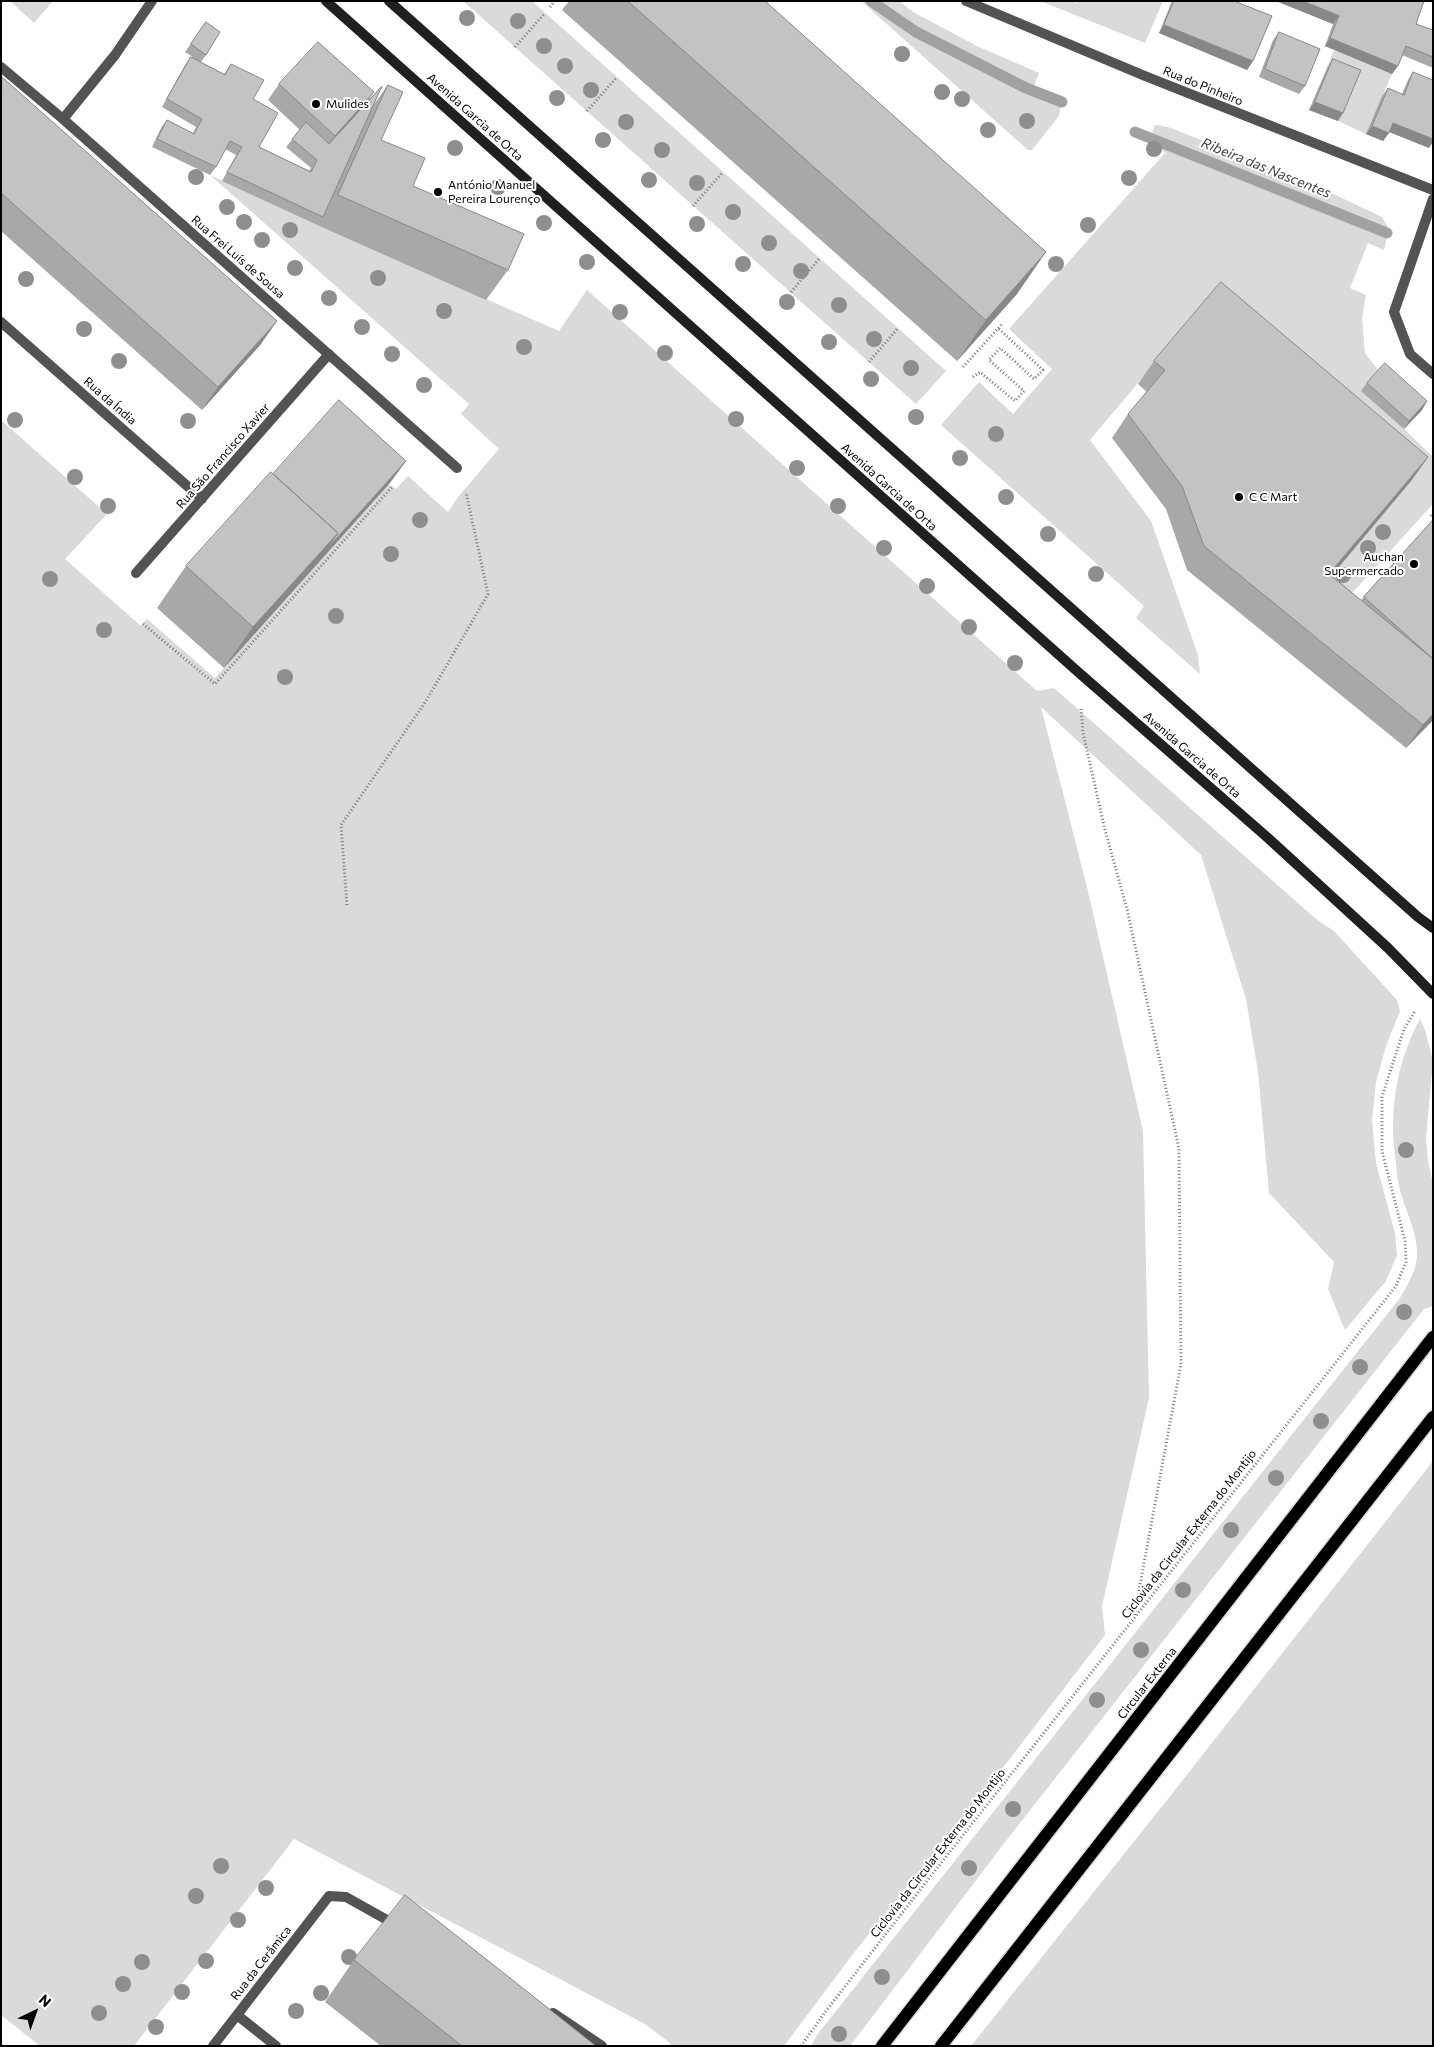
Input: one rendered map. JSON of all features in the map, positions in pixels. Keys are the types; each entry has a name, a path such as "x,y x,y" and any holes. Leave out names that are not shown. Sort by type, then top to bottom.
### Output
{"main road":[{"name":"Avenida Garcia de Orta","path":"326,1 1077,671 1276,844 1388,948 1431,991"},
{"path":"390,1 1396,898 1433,928"},
{"name":"Circular Externa","path":"882,2046 1433,1336"},
{"path":"941,2046 1433,1417"}],"street":[{"path":"63,119 114,55 152,1"},
{"name":"Rua do Pinheiro","path":"966,1 1145,76 1433,190"},
{"name":"Rua Frei Luís de Sousa","path":"1,67 63,119 457,468"},
{"path":"1433,199 1394,312 1410,354 1433,374"},
{"name":"Rua da Índia","path":"1,322 202,499"},
{"name":"Rua São Francisco Xavier","path":"136,573 329,354"},
{"name":"Rua da Cerâmica","path":"213,2046 329,1896 346,1897 405,1930"},
{"path":"541,2006 602,2046"},
{"path":"237,2015 276,2046"}],"path":[{"path":"550,7 555,1"},
{"path":"515,47 545,13"},
{"path":"587,111 617,77"},
{"path":"693,206 723,172"},
{"path":"791,292 820,258"},
{"path":"963,367 1003,323"},
{"path":"869,362 898,328"},
{"path":"973,377 980,372 1015,401 1024,391 989,360 1000,348 1034,379 1043,370 998,328"},
{"path":"346,905 341,824 426,701 488,594 466,490 457,468"},
{"path":"144,624 214,684 392,487"},
{"path":"1077,671 1083,733 1105,830 1127,909 1179,1149 1181,1364 1134,1618"},
{"name":"Ciclovia da Circular Externa do Montijo","path":"801,2046 927,1881 1396,1286 1406,1262 1405,1241 1382,1151 1382,1097 1404,1029 1431,991"}],"shaded area":[{"path":"10,1 53,1 34,23"},
{"path":"463,1 532,1 946,371 916,404"},
{"path":"861,1 899,1 913,12 977,46 1039,73 1033,88 1062,102 1059,116 1032,150 1028,150"},
{"path":"1040,1 1072,1 1077,3 1078,1 1163,1 1145,43"},
{"path":"1334,50 1392,74 1366,134 1338,121 1355,79 1327,67"},
{"path":"1155,125 1168,127 1306,181 1382,217 1389,229 1384,250 1368,243 1350,288 1366,295 1362,318 1365,353 1379,371 1404,429 1433,457 1433,504 1342,604 1313,598 1411,481 1204,305 1090,440 1151,521 1198,655 1200,674 1136,618 1144,606 941,425 979,382 1013,414 1052,369 1009,329 1165,153 1150,137"},
{"path":"210,175 317,225 559,331 587,290 1037,691 1054,688 1316,919 1334,931 1397,1000 1400,1011 1386,1046 1376,1082 1372,1120 1376,1163 1395,1233 1397,1255 1386,1281 1345,1330 1328,1289 1334,1262 1269,1193 1258,1072 1246,999 1201,855 1041,707 1087,887 1143,1131 1149,1398 1102,1606 1105,1635 1005,1765 853,1954 784,2046 670,2046 670,2043 645,2024 294,1839 134,2046 40,2046 1,2015 1,420 107,514 65,559 141,626 147,619 215,678 389,484 396,489 408,476 448,512 458,497 499,449 461,414 469,404"},
{"path":"1420,1019 1425,1030 1433,1061 1426,1138 1433,1184 1433,1304 1431,1307 1424,1309 1009,1837 850,2046 811,2046 817,2035 1400,1298 1414,1270 1417,1258 1417,1245 1398,1180 1394,1145 1394,1108 1396,1089 1405,1053"},
{"path":"1433,1461 1433,2046 971,2046 1171,1795"}],"building":[{"path":"628,1 765,1 1046,252 986,320"},
{"path":"1174,1 1234,1 1272,16 1253,61 1164,25"},
{"path":"1303,1 1424,1 1416,24 1433,30 1433,57 1406,46 1398,66 1330,38 1339,16"},
{"path":"206,22 220,32 206,55 191,44"},
{"path":"1279,32 1320,49 1305,86 1265,69"},
{"path":"318,42 374,92 335,136 279,84"},
{"path":"191,57 225,75 231,64 264,80 253,99 278,113 259,147 311,172 317,160 292,139 306,122 329,144 382,86 323,217 227,172 242,147 230,141 216,167 157,139 167,120 194,134 202,119 167,99"},
{"path":"1333,59 1361,70 1343,113 1315,102"},
{"path":"1413,72 1433,80 1433,139 1393,123 1389,133 1372,126 1388,88 1404,95"},
{"path":"2,77 277,321 218,387 1,193"},
{"path":"388,85 403,92 381,140 425,158 413,186 524,234 508,270 338,195"},
{"path":"1221,282 1428,457 1329,574 1433,659 1433,714 1423,725 1204,546 1182,486 1128,414 1165,370 1154,361"},
{"path":"1385,363 1427,401 1409,421 1367,383"},
{"path":"339,400 406,461 326,550 338,533 273,474"},
{"path":"271,472 338,533 253,627 186,566"},
{"name":"Auchan Supermercado","path":"1433,520 1433,659 1364,597"},
{"path":"405,1895 596,2046 462,2046 354,1960"}],"waterway":[{"name":"Ribeira das Nascentes","path":"871,1 916,32 1026,88 1062,102"},
{"name":"Ribeira das Nascentes","path":"1135,132 1387,233"}],"place":[{"name":"Mulides","path":"316,104"},
{"name":"António Manuel Pereira Lourenço","path":"438,192"},
{"name":"C C Mart","path":"1239,497"},
{"name":"Auchan Supermercado","path":"1414,564"}]}
